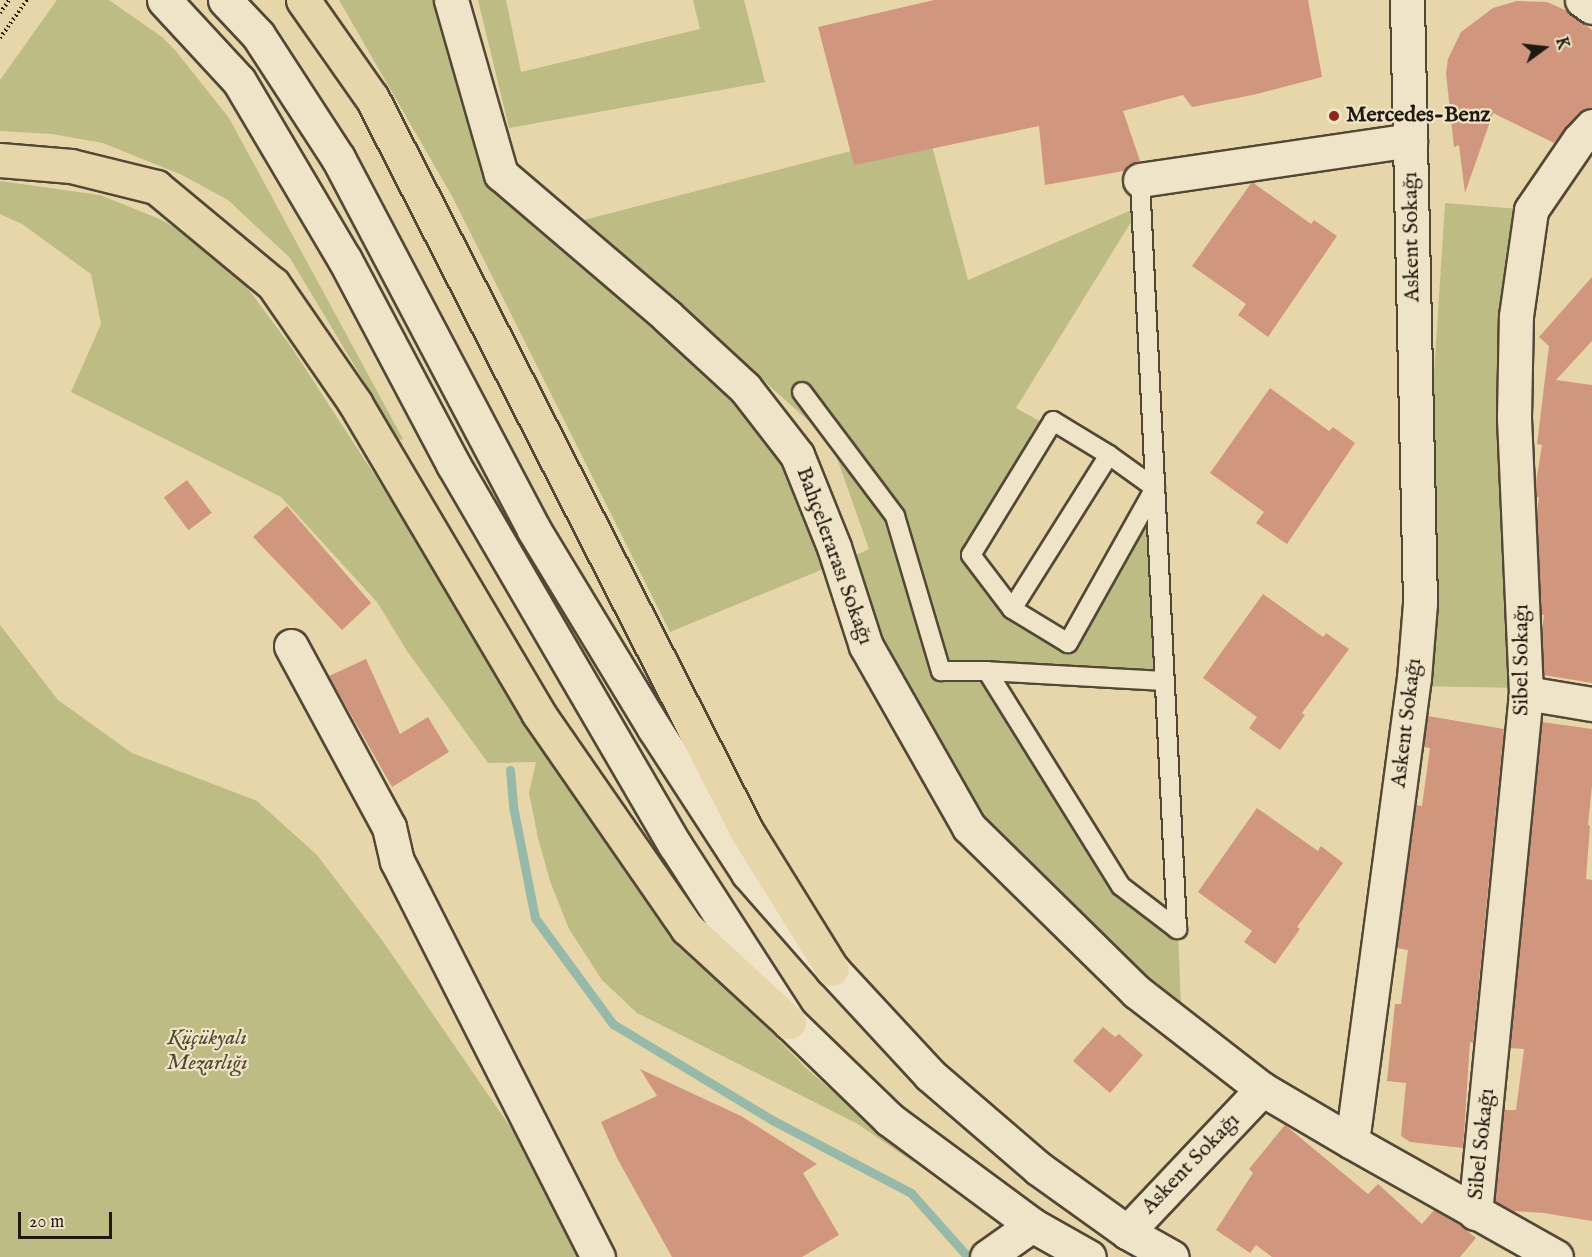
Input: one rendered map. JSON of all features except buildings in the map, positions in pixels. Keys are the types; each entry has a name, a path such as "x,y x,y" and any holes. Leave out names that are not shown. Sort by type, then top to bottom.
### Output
{"highway":[{"path":"303,0 372,98 747,832 832,969"},
{"path":"0,160 71,166 156,187 273,284 355,403 538,713 687,928 789,1022"}],"street":[{"path":"164,0 239,81 345,260 453,464 675,845 789,1022 889,1119 1032,1225 1089,1257"},
{"path":"225,0 258,35 338,158 534,530 654,728 748,873 832,969 930,1075 1038,1168 1127,1232 1172,1257"},
{"name":"Bahçelerarası Sokağı","path":"451,0 501,174 667,316 745,388 797,455 834,547 866,646 969,827 1137,992 1262,1089"},
{"name":"Askent Sokağı","path":"1352,1142 1412,690 1420,603 1407,0"},
{"path":"1582,0 1592,7"},
{"name":"Sibel Sokağı","path":"1475,1213 1526,693 1514,417 1516,316 1532,210 1579,140 1592,126"},
{"path":"1140,180 1410,140"},
{"path":"291,646 389,827 397,861 598,1257"},
{"path":"1526,693 1592,704"},
{"path":"1262,1089 1475,1213 1556,1257"},
{"name":"Askent Sokağı","path":"1127,1232 1262,1089"},
{"path":"989,1255 1032,1225"}],"lane":[{"path":"987,671 1121,886 1177,929 1140,180"},
{"path":"802,392 895,516 941,671 987,671 1164,681"},
{"path":"1053,421 1109,455 1155,488 1068,643 1012,609 971,555 1053,421"},
{"path":"1012,609 1109,455"}],"path":[{"path":"0,13 9,0"},
{"path":"0,38 27,0"}],"green space":[{"path":"57,0 109,0 162,37 229,118 403,439 399,440 290,258 228,200 182,175 103,143 52,134 0,131 0,80"},
{"path":"339,0 451,0 501,174 797,455 845,560 670,632 453,198"},
{"path":"478,0 506,0 521,72 700,29 693,0 744,0 765,82 509,128"},
{"path":"928,131 968,280 1141,206 1016,408 1043,423 971,555 1012,609 1068,640 1155,488 1155,671 988,671 1121,886 1178,930 1182,1031 969,827 845,560 869,549 831,441 584,220"},
{"path":"0,181 100,195 162,220 198,242 237,274 292,348 439,574 582,808 655,914 807,1069 916,1164 856,1123 637,1013 602,980 569,929 550,881 529,793 536,762 488,763 407,651 377,602 281,497 71,392 101,324 91,274 22,224 0,214"},
{"path":"1445,203 1531,210 1521,688 1414,686"},
{"name":"Küçükyalı Mezarlığı","path":"0,625 58,700 132,753 257,801 317,855 382,940 533,1160 581,1257 0,1257"}],"waterway":[{"path":"510,770 513,806 535,918 613,1024 774,1121 911,1193 968,1257"}],"place":[{"name":"Mercedes-Benz","path":"1334,116"}]}
